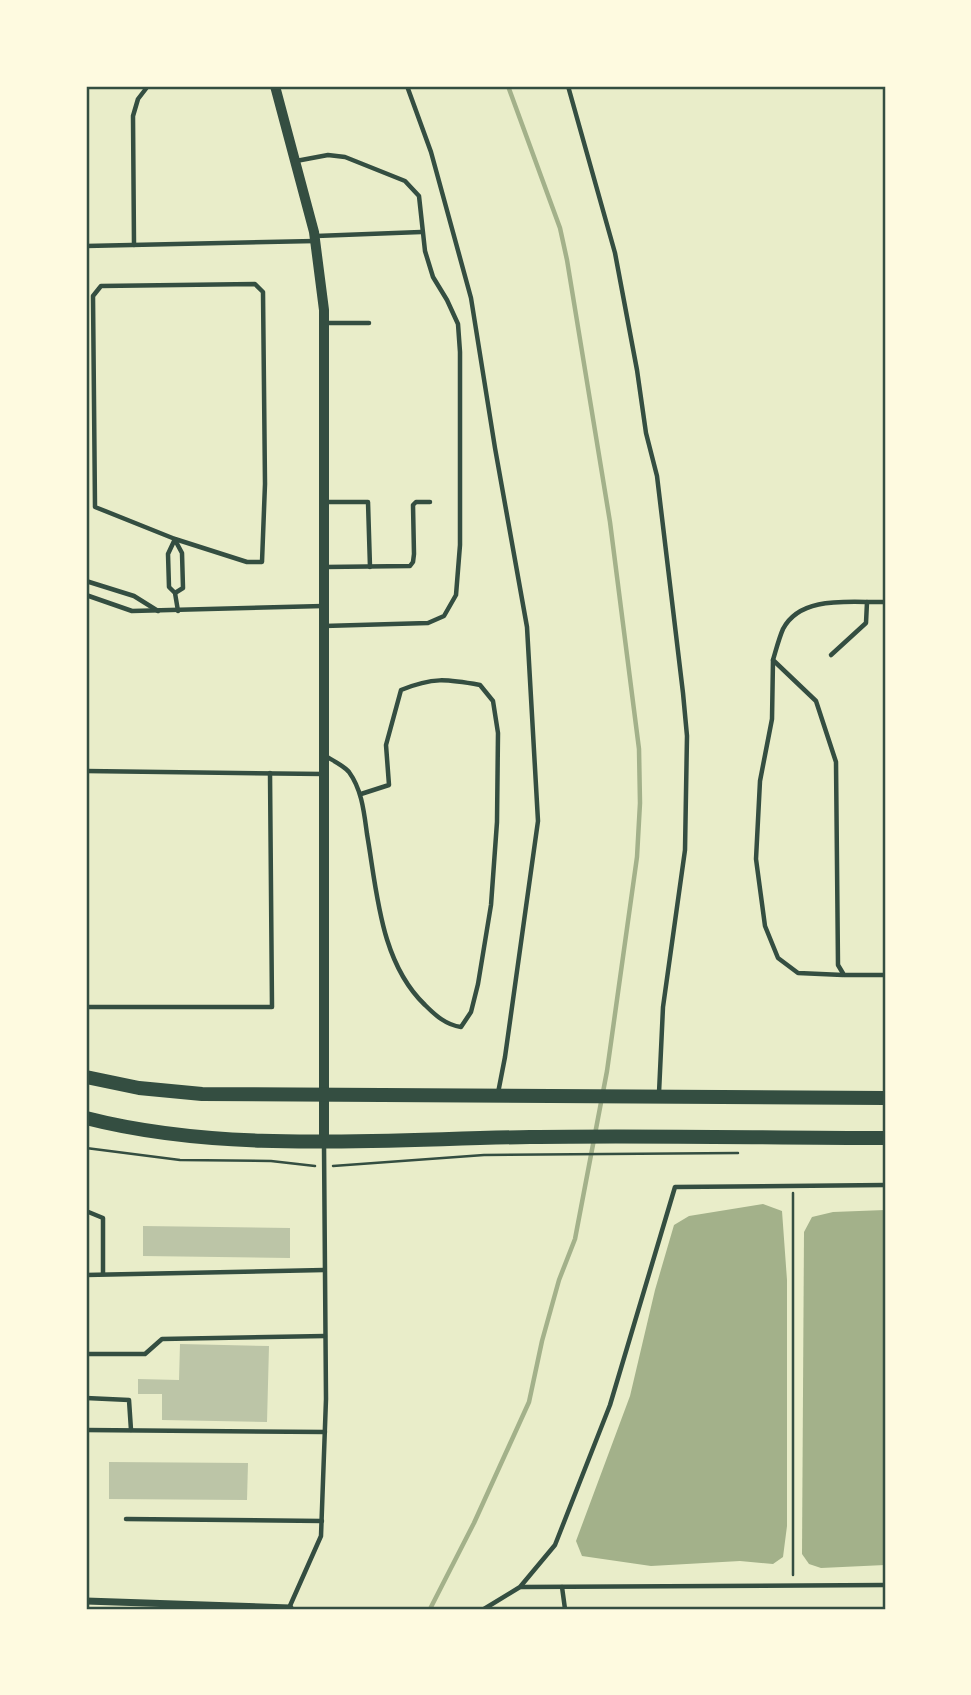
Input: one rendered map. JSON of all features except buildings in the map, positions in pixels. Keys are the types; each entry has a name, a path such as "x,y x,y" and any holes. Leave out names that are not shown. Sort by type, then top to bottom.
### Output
{"highway":[{"path":"86,1077 139,1088 202,1094 885,1098"},
{"path":"86,1118 114,1125 200,1136 324,1142 531,1137 885,1138"}],"street":[{"path":"275,86 316,238 324,323 324,1142"},
{"path":"86,1601 289,1608"}],"lane":[{"path":"134,245 133,116 138,99 148,86"},
{"path":"407,86 431,152 471,298 527,627 538,821 497,1097"},
{"path":"568,86 615,253 646,433 657,476 687,736 685,850 662,1017 659,1097"},
{"path":"295,161 328,155 345,157 405,181 419,196 421,232 433,277 458,324 460,352 460,545 456,595 444,616 428,623 323,626"},
{"path":"86,246 421,232"},
{"path":"175,539 247,562 262,562 265,484 263,292 255,284 101,286 93,296 95,508 175,539 182,553 183,588 175,593"},
{"path":"324,323 369,323"},
{"path":"324,502 368,502 370,567"},
{"path":"324,567 410,566 414,554 413,505 416,502 430,502"},
{"path":"175,539 168,554 169,587 175,593 177,611"},
{"path":"86,581 134,596 158,612"},
{"path":"86,595 132,611 324,606"},
{"path":"885,602 830,603 804,609 784,627 773,660 772,719 760,780 756,859 765,926 778,958 798,973 885,975"},
{"path":"831,655 866,623 867,603"},
{"path":"773,660 816,701 836,762 838,965 844,975"},
{"path":"323,754 348,770 361,794 383,922 394,960 412,993 442,1020 451,1026 461,1027 471,1012 478,984 491,905 497,822 498,733 493,701 480,685 452,680 427,680 401,690 386,745 389,785 361,794"},
{"path":"86,771 323,774"},
{"path":"86,1007 272,1007 271,773"},
{"path":"289,1608 321,1536 325,1432 324,1142"},
{"path":"484,1609 520,1587 555,1545 610,1405 675,1187 885,1185"},
{"path":"86,1210 103,1218 103,1273"},
{"path":"86,1275 324,1270"},
{"path":"86,1354 145,1354 162,1339 325,1336"},
{"path":"86,1398 130,1400 131,1430"},
{"path":"86,1430 325,1432"},
{"path":"126,1519 322,1521"},
{"path":"520,1587 885,1585"},
{"path":"562,1587 565,1609"}],"path":[{"path":"86,1148 180,1160 271,1161 323,1167 484,1155 750,1153"},
{"path":"793,1186 793,1586"}],"shaded area":[{"path":"763,1204 782,1211 787,1280 787,1526 783,1557 773,1564 740,1561 651,1566 582,1556 576,1541 630,1396 655,1290 674,1225 689,1216"},
{"path":"885,1210 885,1565 821,1568 809,1564 802,1554 804,1232 812,1217 833,1212"}],"waterway":[{"path":"430,1609 474,1523 529,1402 559,1280 575,1239 607,1071 637,857 640,803 639,749 610,522 567,260 560,228 508,86"}]}
